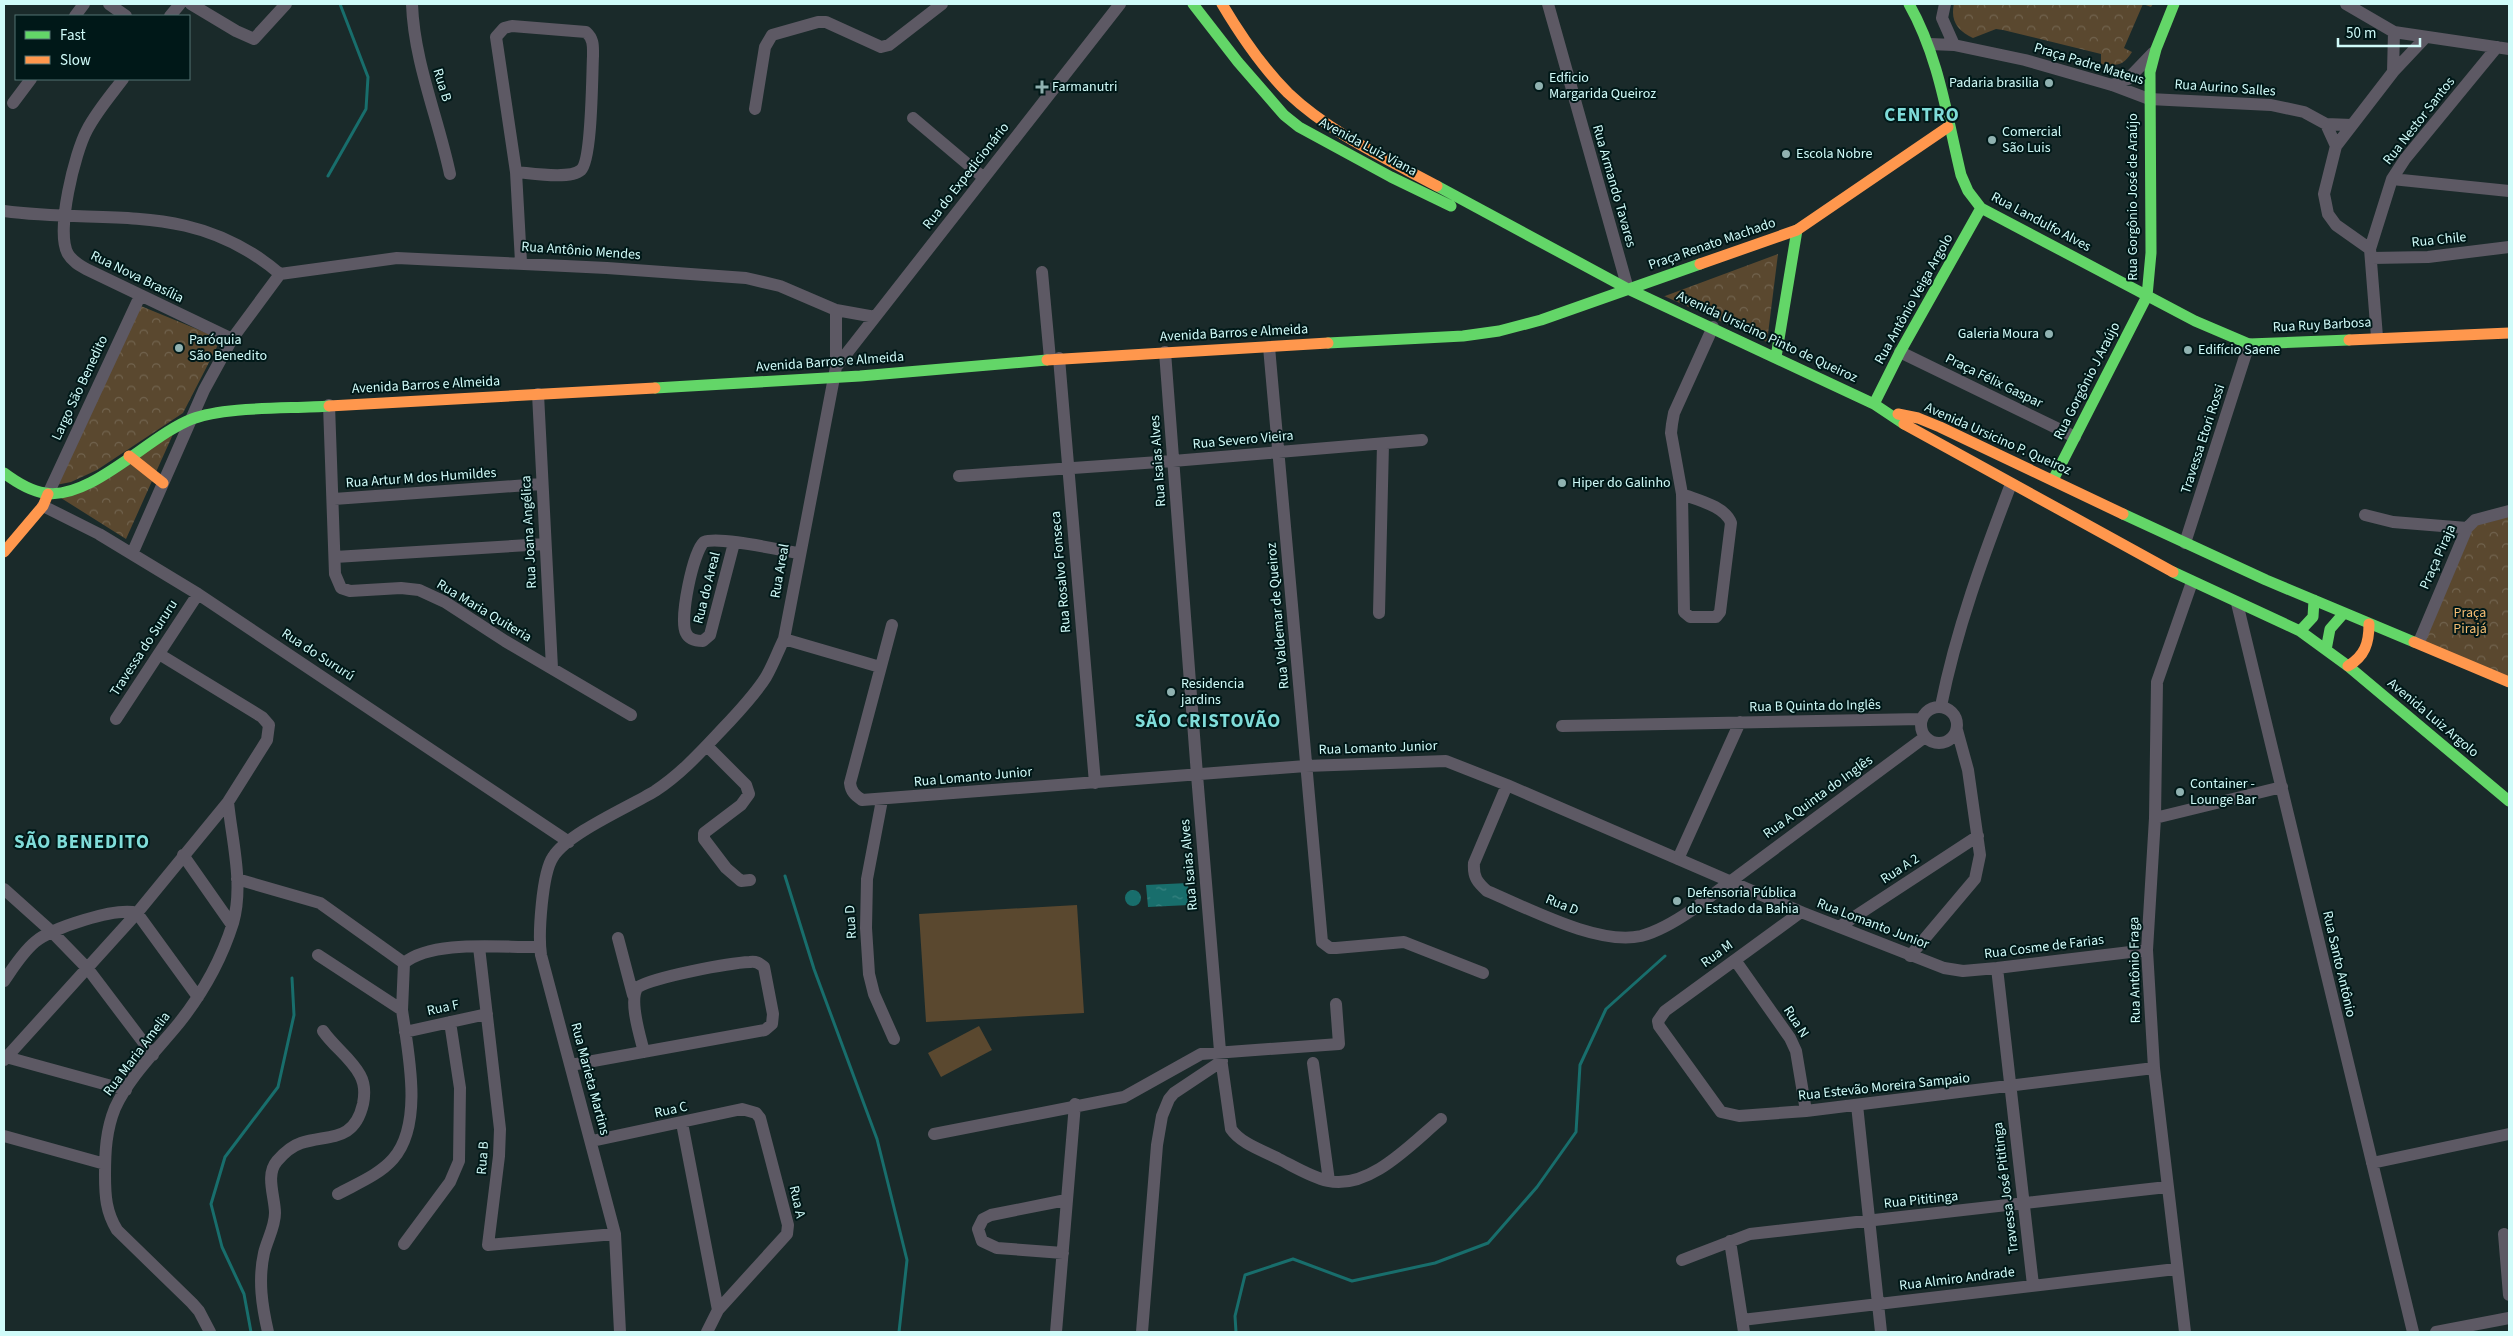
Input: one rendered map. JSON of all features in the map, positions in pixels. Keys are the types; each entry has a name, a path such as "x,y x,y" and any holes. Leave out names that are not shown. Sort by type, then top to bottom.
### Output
{"street":[{"path":"76,15 84,4"},
{"path":"109,4 125,15"},
{"path":"171,15 180,4"},
{"path":"191,4 236,31 254,38 286,4"},
{"name":"Rua B","path":"412,4 415,46 438,124 450,174"},
{"path":"755,110 764,48 767,40 779,31 818,22 826,22 881,47 889,45 942,4"},
{"name":"Rua do Expedicionário","path":"835,373 875,317 1120,4"},
{"name":"Avenida Luiz Viana","path":"1193,4 1238,62 1284,115 1299,127 1391,177 1535,246 1572,260"},
{"name":"Avenida Luiz Viana","path":"1222,4 1244,39 1279,84 1311,111 1399,166 1544,242 1572,260 1628,289"},
{"name":"Rua Armando Tavares","path":"1548,4 1628,289"},
{"name":"Rua Landulfo Alves","path":"1909,4 1926,33 1930,44 1948,127 1961,175 1968,191 1981,208 2147,296"},
{"path":"1945,4 1942,18 1954,45"},
{"name":"Praça Padre Mateus","path":"1930,44 1954,45 2025,60 2112,85 2148,98 2150,72 2156,50 2174,4"},
{"path":"2346,4 2394,32 2503,48"},
{"path":"516,172 567,175 581,170 584,166 588,148 593,50 591,36 586,32 512,26 504,28 496,36 516,172 521,262"},
{"path":"2393,72 2394,32"},
{"path":"2377,337 2371,254 2336,225 2328,214 2324,194 2336,146 2393,72 2425,38"},
{"name":"Rua Nestor Santos","path":"2371,254 2392,179 2405,159 2503,48"},
{"path":"2112,85 2134,74 2156,50"},
{"path":"13,103 30,80"},
{"name":"Rua Nova Brasília","path":"122,80 87,131 69,187 65,217 65,242 68,253 86,269 232,339"},
{"name":"Rua Aurino Salles","path":"2148,98 2271,105 2304,112 2326,124 2352,126"},
{"name":"Rua Gorgônio José de Araújo","path":"2147,296 2151,238 2148,98"},
{"path":"1299,127 1311,111"},
{"path":"913,118 984,178"},
{"path":"2326,124 2336,146"},
{"path":"1797,230 1948,127"},
{"path":"2392,179 2509,192"},
{"name":"Rua Antônio Veiga Argolo","path":"1874,404 1900,352 1981,208"},
{"path":"4,211 65,217 142,218 181,223 232,242 253,254 280,274 232,339 190,418 132,554"},
{"name":"Praça Renato Machado","path":"1628,289 1797,230 1776,357"},
{"name":"Rua Chile","path":"2371,254 2420,257 2509,247"},
{"name":"Rua Antônio Mendes","path":"280,274 397,258 521,262 746,278 780,286 836,310 875,317"},
{"name":"Rua Rosalvo Fonseca","path":"1042,272 1066,467 1096,783"},
{"name":"Avenida Ursicino Pinto de Queiroz","path":"1628,289 1713,327 1892,414"},
{"name":"Avenida Barros e Almeida","path":"45,500 88,484 190,418 214,413 538,394 1165,352 1463,336 1499,331 1550,317 1628,289"},
{"name":"Largo São Benedito","path":"45,500 140,296"},
{"name":"Rua Ruy Barbosa","path":"2147,296 2195,321 2249,344 2377,337 2509,334"},
{"name":"Rua Gorgônio J Araújo","path":"2053,480 2147,296"},
{"path":"835,373 836,310"},
{"path":"1682,494 1717,509 1725,514 1731,523 1720,612 1716,617 1690,616 1684,612 1682,494 1671,433 1674,414 1713,327"},
{"name":"Travessa Etori Rossi","path":"2185,543 2249,344"},
{"name":"Rua Valdemar de Queiroz","path":"1269,347 1322,942 1330,948 1404,942 1483,973"},
{"name":"Rua Isaias Alves","path":"1165,352 1197,775 1221,1056 1231,1129 1235,1135 1313,1176 1329,1181 1345,1182 1360,1179 1379,1170 1441,1119"},
{"name":"Praça Félix Gaspar","path":"1900,352 2075,437"},
{"name":"Rua Areal","path":"569,842 665,784 707,746 762,684 784,639 798,553 835,373"},
{"name":"Rua Joana Angélica","path":"538,394 541,484 552,668"},
{"name":"Rua Maria Quiteria","path":"329,405 336,580 344,590 401,588 420,590 445,602 505,641 631,716"},
{"name":"Avenida Ursicino P. Queiroz","path":"1892,414 1909,415 2053,480 2185,543 2369,624 2419,642 2509,682"},
{"name":"Avenida Ursicino P. Queiroz","path":"1892,414 1905,426 2192,582 2300,631 2338,659"},
{"name":"Rua Severo Vieira","path":"959,476 1173,461 1422,440"},
{"path":"1379,613 1383,444"},
{"path":"129,456 163,483"},
{"path":"4,473 45,500 4,552"},
{"name":"Rua Artur M dos Humildes","path":"334,499 541,484"},
{"path":"1941,706 1957,639 1982,561 2011,484"},
{"name":"Rua do Sururú","path":"45,500 71,518 198,594 569,842"},
{"name":"Praça Piraja","path":"2419,642 2467,528 2475,520 2509,511"},
{"path":"2365,515 2393,522 2467,528"},
{"name":"Rua do Areal","path":"734,543 710,635 703,641 692,639 686,632 684,618 698,550 708,540 734,543 798,553"},
{"path":"335,557 545,544"},
{"name":"Rua Antônio Fraga","path":"2185,1332 2176,1269 2154,1068 2147,950 2155,818 2157,682 2192,582"},
{"name":"Travessa do Sururu","path":"116,719 198,594"},
{"path":"2300,631 2312,617 2314,600"},
{"name":"Rua Santo Antônio","path":"2237,603 2413,1332"},
{"path":"2326,650 2330,629 2335,621 2344,613"},
{"path":"2348,666 2364,653 2370,636 2369,624"},
{"path":"784,639 880,667 892,625"},
{"path":"126,1090 5,1058 137,913 228,802 267,740 269,725 262,717 159,654"},
{"name":"Avenida Luiz Argolo","path":"2338,659 2509,801"},
{"name":"Rua Lomanto Junior","path":"880,667 850,783 851,790 855,796 862,800 882,800 1306,766 1446,761 1801,912 1944,968"},
{"path":"1910,956 1975,878 1980,855 1968,770 1957,730 1956,717 1947,708 1941,706 1928,709 1921,719 1920,726 1926,737 1931,741 1944,743 1954,736 1957,730"},
{"name":"Rua B Quinta do Inglês","path":"1678,859 1740,722 1921,719"},
{"path":"1562,726 1740,722"},
{"name":"Rua A Quinta do Inglês","path":"1729,881 1926,737"},
{"path":"707,746 746,786 749,794 741,805 704,833 704,839 732,875 741,881 750,880"},
{"name":"Rua D","path":"1506,785 1474,863 1474,874 1478,883 1487,891 1593,934 1620,938 1640,936 1670,926 1729,881"},
{"path":"2155,818 2282,787"},
{"name":"Rua D","path":"882,800 867,878 866,918 869,974 874,994 894,1039"},
{"name":"Rua Maria Amelia","path":"210,1332 199,1311 192,1303 117,1230 108,1216 105,1197 105,1164 108,1130 116,1108 126,1090 198,997 232,925 238,894 228,802"},
{"name":"Rua A 2","path":"1839,927 1978,836"},
{"name":"Rua Marieta Martins","path":"569,842 553,856 549,864 542,909 540,947 615,1234 620,1332"},
{"path":"183,855 232,925"},
{"path":"237,879 320,903 404,963"},
{"path":"4,889 52,932 88,969 153,1055"},
{"path":"4,981 26,950 36,940 52,932 118,912 137,913"},
{"name":"Rua M","path":"1659,1026 1658,1021 1665,1011 1801,912"},
{"path":"137,913 198,997"},
{"path":"618,938 633,995 644,1052"},
{"path":"338,1194 366,1180 392,1160 403,1143 408,1127 411,1101 402,1010 404,963 410,958 439,949 457,946 540,947"},
{"name":"Rua B","path":"479,947 500,1129 500,1156 488,1245 615,1234"},
{"name":"Rua Cosme de Farias","path":"1944,968 1963,971 2147,950"},
{"path":"318,955 402,1010"},
{"name":"Rua N","path":"1735,960 1790,1038 1796,1051 1806,1111"},
{"path":"571,1065 765,1030 772,1024 772,1006 764,967 760,963 750,961 644,983 638,987 633,995"},
{"name":"Travessa José Pititinga","path":"1996,968 2033,1285"},
{"path":"934,1134 1075,1104 1124,1096 1201,1054 1221,1056 1339,1044 1336,1004"},
{"name":"Rua F","path":"405,1032 487,1014"},
{"path":"404,1244 450,1182 459,1161 460,1088 450,1022"},
{"name":"Rua Estevão Moreira Sampaio","path":"1659,1026 1721,1112 1739,1116 1806,1111 2009,1088 2154,1068"},
{"path":"268,1332 261,1294 261,1270 266,1244 274,1222 272,1172 276,1162 301,1143 337,1136 355,1123 361,1112 364,1084 360,1073 323,1031"},
{"path":"1142,1332 1157,1145 1162,1116 1174,1093 1221,1056"},
{"path":"1313,1063 1329,1181"},
{"path":"1056,1332 1075,1104"},
{"path":"1857,1105 1881,1332"},
{"name":"Rua C","path":"592,1141 742,1109 756,1113"},
{"name":"Rua A","path":"708,1332 718,1310 781,1243 787,1234 786,1216 760,1118 756,1113"},
{"path":"682,1123 718,1310"},
{"path":"2372,1163 2509,1134"},
{"path":"4,1136 105,1164"},
{"name":"Rua Pititinga","path":"1682,1260 1750,1234 2023,1205 2167,1187"},
{"path":"1063,1253 997,1248 982,1241 978,1229 983,1218 991,1215 1066,1200"},
{"path":"2504,1234 2509,1295"},
{"path":"1730,1241 1743,1326"},
{"name":"Rua Almiro Andrade","path":"1743,1326 1877,1304 2176,1269"},
{"path":"2436,1332 2509,1318"}],"green space":[{"path":"1954,4 2143,4 2124,48 2132,52 2120,64 2112,65 2101,64 2101,54 2003,30 1996,29 1973,38 1956,25 1953,16"},
{"path":"1778,254 1767,342 1664,296 1665,296"},
{"path":"136,304 221,339 183,413 97,470 71,482 51,486"},
{"path":"174,432 126,539 61,498"},
{"name":"Praça Pirajá","path":"2509,511 2509,682 2419,642 2467,528"},
{"path":"1077,905 1084,1013 926,1022 919,914"},
{"path":"979,1026 992,1050 941,1077 928,1053"}],"water":[{"path":"1188,883 1189,905 1148,907 1146,885"},
{"path":"1133,890 1139,892 1141,898 1139,904 1133,906 1127,904 1125,898 1127,892"}],"waterway":[{"path":"328,176 366,109 368,77 340,4"},
{"path":"785,876 814,969 877,1139 907,1260 899,1332"},
{"path":"1236,1332 1235,1316 1245,1275 1293,1259 1352,1281 1435,1263 1488,1243 1537,1187 1576,1132 1580,1065 1606,1009 1665,956"},
{"path":"251,1332 244,1294 222,1247 211,1204 225,1157 278,1087 294,1015 292,978"}],"traffic: fast":[{"path":"1193,4 1238,62 1284,115 1299,127 1391,177 1451,206"},
{"path":"1909,4 1928,45 1935,66 1961,175 1968,191 1981,208 2195,321 2249,344 2349,340"},
{"path":"2053,480 2147,296 2151,253 2150,72 2156,49 2174,4"},
{"path":"1437,186 1628,289 1874,404 1904,424"},
{"path":"1874,404 1900,352 1981,208"},
{"path":"1776,357 1797,230"},
{"path":"1328,343 1463,336 1499,331 1541,320 1700,264"},
{"path":"655,388 860,376 1047,360"},
{"path":"4,473 18,483 34,490 45,493 63,493 81,487 100,477 175,427 192,419 240,410 329,406"},
{"path":"2123,514 2266,580 2414,642"},
{"path":"2173,572 2300,631 2348,666 2509,801"},
{"path":"2300,631 2313,617 2314,600"},
{"path":"2326,650 2330,629 2344,613"}],"traffic: slow":[{"path":"1222,4 1261,62 1278,83 1304,107 1340,133 1437,186"},
{"path":"1700,264 1797,230 1948,127"},
{"path":"2349,340 2509,333"},
{"path":"1047,360 1328,343"},
{"path":"329,406 655,388"},
{"path":"1898,414 1918,418 1940,427 2123,514"},
{"path":"1904,424 2173,572"},
{"path":"129,456 163,483"},
{"path":"4,552 43,506 48,494"},
{"path":"2348,666 2358,658 2365,648 2369,624"},
{"path":"2414,642 2509,682"}],"place":[{"name":"Padaria brasilia","path":"2049,83"},
{"name":"Edficio Margarida Queiroz","path":"1539,86"},
{"name":"Farmanutri","path":"1042,87"},
{"name":"Comercial São Luis","path":"1992,140"},
{"name":"Escola Nobre","path":"1786,154"},
{"name":"Galeria Moura","path":"2049,334"},
{"name":"Paróquia São Benedito","path":"179,348"},
{"name":"Edifício Saene","path":"2188,350"},
{"name":"Hiper do Galinho","path":"1562,483"},
{"name":"Residencia jardins","path":"1171,692"},
{"name":"Container - Lounge Bar","path":"2180,792"},
{"name":"Defensoria Pública do Estado da Bahia","path":"1677,901"}],"district":[{"name":"CENTRO","path":"1922,115"},
{"name":"SÃO CRISTOVÃO","path":"1208,721"},
{"name":"SÃO BENEDITO","path":"82,842"}]}
